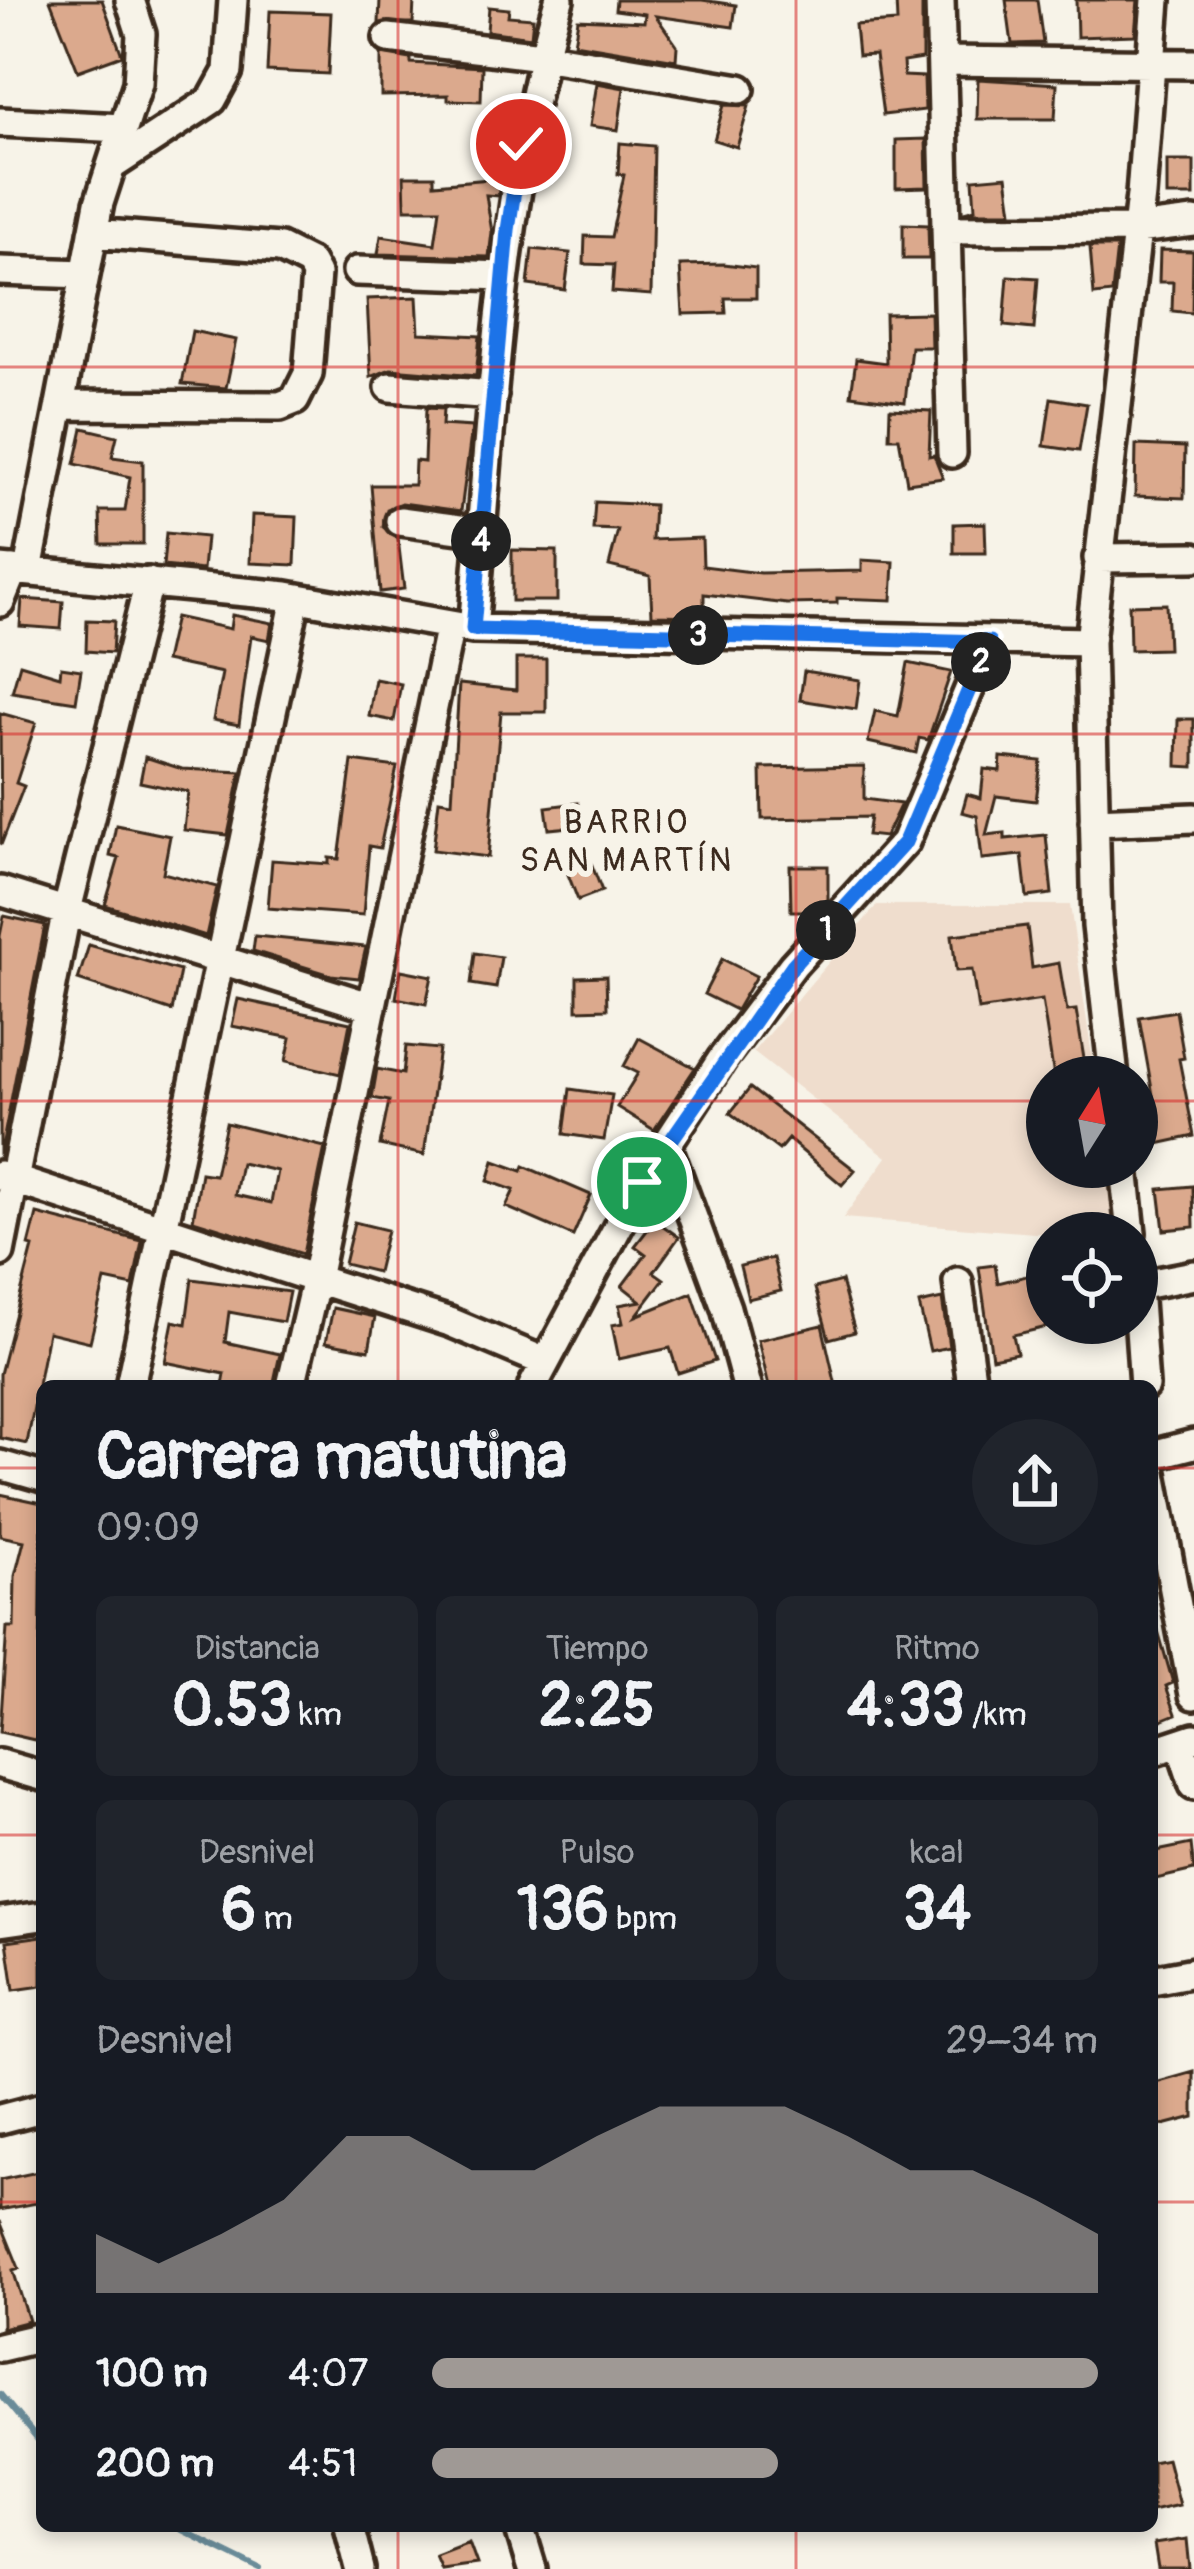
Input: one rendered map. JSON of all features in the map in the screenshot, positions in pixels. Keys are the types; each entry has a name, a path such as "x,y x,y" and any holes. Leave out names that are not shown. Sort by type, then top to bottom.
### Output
{"street":[{"path":"0,602 14,569 60,405 93,233 141,58 141,34 130,0"},
{"path":"113,165 212,100 229,71 232,0"},
{"path":"292,1380 371,1007 482,532 504,276 521,144 559,0"},
{"path":"940,0 952,452"},
{"path":"1112,1056 1097,926 1090,642 1154,64 1156,0"},
{"path":"388,38 542,56 740,89"},
{"path":"942,61 1194,64"},
{"path":"0,122 123,128"},
{"path":"946,230 1137,229 1194,222"},
{"path":"60,405 280,406 296,400 308,374 316,274 297,254 280,248 93,233"},
{"path":"0,271 85,274"},
{"path":"357,272 504,276"},
{"path":"390,387 493,395"},
{"path":"400,521 482,532"},
{"path":"1098,558 1194,557"},
{"path":"14,569 296,598 462,627 1090,642"},
{"path":"0,1252 7,1178 66,914 149,582"},
{"path":"131,1380 296,598"},
{"path":"7,1178 450,1322 539,1374 666,1144 793,965 905,842 989,642"},
{"path":"1094,822 1194,818"},
{"path":"0,891 371,1007"},
{"path":"666,1144 726,1309 745,1380"},
{"path":"1144,1380 1137,1286 1194,1275"},
{"path":"958,1282 971,1380"},
{"path":"1158,1453 1194,1444"},
{"path":"0,1466 36,1475"},
{"path":"1158,1505 1194,1695"},
{"path":"1158,1750 1187,1741 1194,1785"},
{"path":"0,1763 36,1775"},
{"path":"0,1922 36,1917"},
{"path":"1158,1979 1194,1972"},
{"path":"0,2119 36,2110"},
{"path":"0,2347 36,2338"},
{"path":"351,2532 360,2569"},
{"path":"521,2532 532,2569"}],"shaded area":[{"path":"877,905 1070,905 1092,1056 1026,1056 1026,1188 1111,1188 1115,1212 1026,1212 1026,1232 843,1218 887,1157 753,1052"}],"building":[{"path":"50,0 102,0 122,55 78,71"},
{"path":"380,0 414,0 413,23 379,23"},
{"path":"616,0 736,5 733,27 656,16 677,46 676,60 574,43 578,19 644,22 645,14 615,10"},
{"path":"896,0 922,0 922,59 903,62 904,76 924,77 925,110 883,115 875,55 858,56 855,25 897,22"},
{"path":"1006,0 1037,0 1043,43 1012,44"},
{"path":"1076,0 1138,0 1135,35 1077,37"},
{"path":"489,7 509,9 508,16 533,18 531,37 487,31"},
{"path":"270,11 331,13 328,74 267,71"},
{"path":"381,54 411,59 411,63 482,67 481,101 448,100 448,95 381,96"},
{"path":"978,79 1057,84 1055,119 977,119"},
{"path":"597,83 624,88 618,130 590,126"},
{"path":"724,105 749,106 737,147 714,140"},
{"path":"926,139 927,187 896,188 896,140"},
{"path":"620,143 654,146 651,295 612,292 614,265 584,264 585,236 611,237 624,175 618,174"},
{"path":"1167,161 1194,161 1194,196 1167,196"},
{"path":"490,167 503,168 498,196 486,195 492,232 489,257 378,254 381,236 435,244 440,209 405,209 404,176 434,176 434,184 489,179"},
{"path":"1007,176 1012,212 964,212 975,209 973,179"},
{"path":"903,224 928,225 929,259 903,259"},
{"path":"1090,247 1117,247 1112,293 1094,295"},
{"path":"532,249 570,253 565,290 528,285"},
{"path":"1160,250 1193,251 1192,313 1172,311 1173,282 1159,282"},
{"path":"680,265 756,268 756,298 725,298 726,313 683,314"},
{"path":"1008,276 1038,278 1034,329 1004,326"},
{"path":"417,297 419,333 480,336 476,376 391,369 371,377 367,299"},
{"path":"930,313 931,347 911,347 905,402 851,395 856,359 886,363 885,314"},
{"path":"192,331 236,340 226,388 182,384"},
{"path":"1051,398 1087,404 1079,451 1044,446"},
{"path":"426,408 443,409 442,425 472,427 461,511 402,503 387,509 383,527 398,539 404,589 380,592 371,485 414,485 415,461 424,462"},
{"path":"890,409 931,411 929,456 934,455 943,478 907,483 899,438 889,438"},
{"path":"83,428 117,436 112,457 143,461 143,544 101,544 100,511 125,511 130,477 75,464"},
{"path":"1136,445 1185,447 1184,498 1135,496"},
{"path":"595,502 654,505 652,540 702,538 703,566 760,573 862,571 862,560 894,562 892,600 837,598 837,603 787,604 704,594 704,616 652,615 650,576 609,566 618,530 593,529"},
{"path":"252,515 297,517 295,565 250,563"},
{"path":"985,523 986,553 954,553 954,524"},
{"path":"166,533 206,537 203,570 163,566"},
{"path":"512,550 557,551 557,601 512,601"},
{"path":"22,599 63,602 61,629 20,626"},
{"path":"1166,604 1168,649 1130,650 1129,605"},
{"path":"232,615 272,623 269,640 251,636 239,725 213,720 222,673 165,661 175,617 230,629"},
{"path":"87,620 114,621 112,653 86,651"},
{"path":"516,659 546,659 546,712 501,712 488,857 433,850 439,800 452,802 459,684 516,690"},
{"path":"908,663 951,672 928,740 919,738 916,753 868,742 875,711 898,716"},
{"path":"20,664 60,676 61,667 81,670 76,702 12,692"},
{"path":"804,671 860,680 856,709 800,700"},
{"path":"375,679 401,684 394,721 369,716"},
{"path":"0,713 36,723 16,783 24,786 1,845"},
{"path":"1178,719 1194,719 1194,767 1177,766"},
{"path":"145,757 182,769 241,772 228,835 184,830 188,792 140,782"},
{"path":"1001,757 1041,761 1036,801 996,796 986,835 1005,833 1005,839 1046,835 1052,894 1027,897 1022,855 982,859 977,816 962,812 967,794 981,798 984,769 1000,771"},
{"path":"352,761 397,767 380,848 369,846 363,915 268,908 272,860 329,864 329,858 339,859"},
{"path":"864,766 864,799 901,804 885,837 867,835 870,817 762,819 761,768"},
{"path":"578,803 581,826 549,829 546,807"},
{"path":"116,825 170,836 163,873 217,887 206,936 105,905 119,858 110,856"},
{"path":"586,850 602,891 578,900 562,859"},
{"path":"790,866 828,866 828,899 818,911 791,911"},
{"path":"4,916 45,925 0,1157 0,936"},
{"path":"1027,926 1032,968 1059,963 1067,1011 1076,1010 1084,1056 1051,1056 1042,1000 978,1010 972,970 956,971 952,935"},
{"path":"255,936 366,947 359,978 331,975 253,951"},
{"path":"89,945 180,971 172,1011 78,980"},
{"path":"475,953 501,957 496,988 471,984"},
{"path":"722,959 756,976 736,1010 704,994"},
{"path":"401,970 432,976 426,1004 396,998"},
{"path":"606,976 607,1009 577,1010 577,977"},
{"path":"238,999 350,1023 340,1074 286,1061 291,1038 232,1026"},
{"path":"1176,1011 1184,1058 1179,1059 1194,1136 1158,1144 1158,1056 1146,1056 1139,1017"},
{"path":"639,1038 695,1068 654,1130 617,1107 638,1073 624,1066"},
{"path":"406,1046 439,1049 424,1155 380,1145 389,1101 372,1098 377,1069 403,1074"},
{"path":"750,1088 855,1170 842,1185 788,1139 779,1150 730,1113"},
{"path":"570,1089 612,1095 604,1140 564,1134"},
{"path":"226,1123 325,1147 303,1254 193,1220 201,1173 215,1175","holes":["241,1163 277,1171 271,1203 235,1195"]},
{"path":"494,1161 522,1171 524,1166 591,1195 573,1236 506,1207 514,1190 488,1181"},
{"path":"1193,1186 1194,1227 1164,1230 1159,1189"},
{"path":"37,1214 142,1241 133,1286 105,1280 90,1342 48,1332 27,1444 0,1438 0,1374 33,1247 29,1246"},
{"path":"655,1220 679,1237 654,1272 664,1279 636,1316 692,1293 715,1361 678,1373 670,1348 619,1359 612,1325 623,1323 619,1305 641,1301 622,1286 646,1254 635,1246"},
{"path":"354,1222 387,1230 377,1272 344,1264"},
{"path":"773,1258 781,1291 748,1299 740,1266"},
{"path":"995,1265 998,1283 1026,1276 1026,1332 1013,1335 1017,1353 992,1358 979,1267"},
{"path":"192,1279 289,1292 283,1322 229,1312 225,1342 280,1354 274,1380 224,1380 225,1374 165,1362 173,1321 186,1324"},
{"path":"841,1281 855,1332 829,1339 815,1288"},
{"path":"942,1299 949,1347 930,1351 919,1304"},
{"path":"333,1308 375,1317 369,1350 326,1342"},
{"path":"822,1325 835,1380 768,1380 758,1340"},
{"path":"0,1494 36,1502 36,1740 0,1732 7,1627 14,1627 15,1576 24,1541 0,1536"},
{"path":"1158,1630 1173,1683 1166,1686 1176,1714 1159,1721"},
{"path":"1191,1844 1194,1870 1158,1879 1158,1851"},
{"path":"36,1937 36,1987 14,1990 7,1941"},
{"path":"1194,2072 1194,2117 1158,2126 1158,2082"},
{"path":"36,2172 36,2203 0,2210 0,2180"},
{"path":"0,2221 19,2268 13,2270 29,2321 2,2328"},
{"path":"1167,2459 1179,2505 1158,2510 1158,2461"},
{"path":"1187,2539 1190,2569 1158,2569 1154,2544"},
{"path":"469,2542 477,2564 441,2569 435,2555"}],"waterway":[{"path":"0,2394 36,2438"},
{"path":"185,2532 260,2569"}],"district":[{"name":"BARRIO SAN MARTÍN","path":"627,840"}],"route":[{"path":"521,144 508,230 473,629 989,642 905,842 793,965 722,1059 642,1182"}]}
